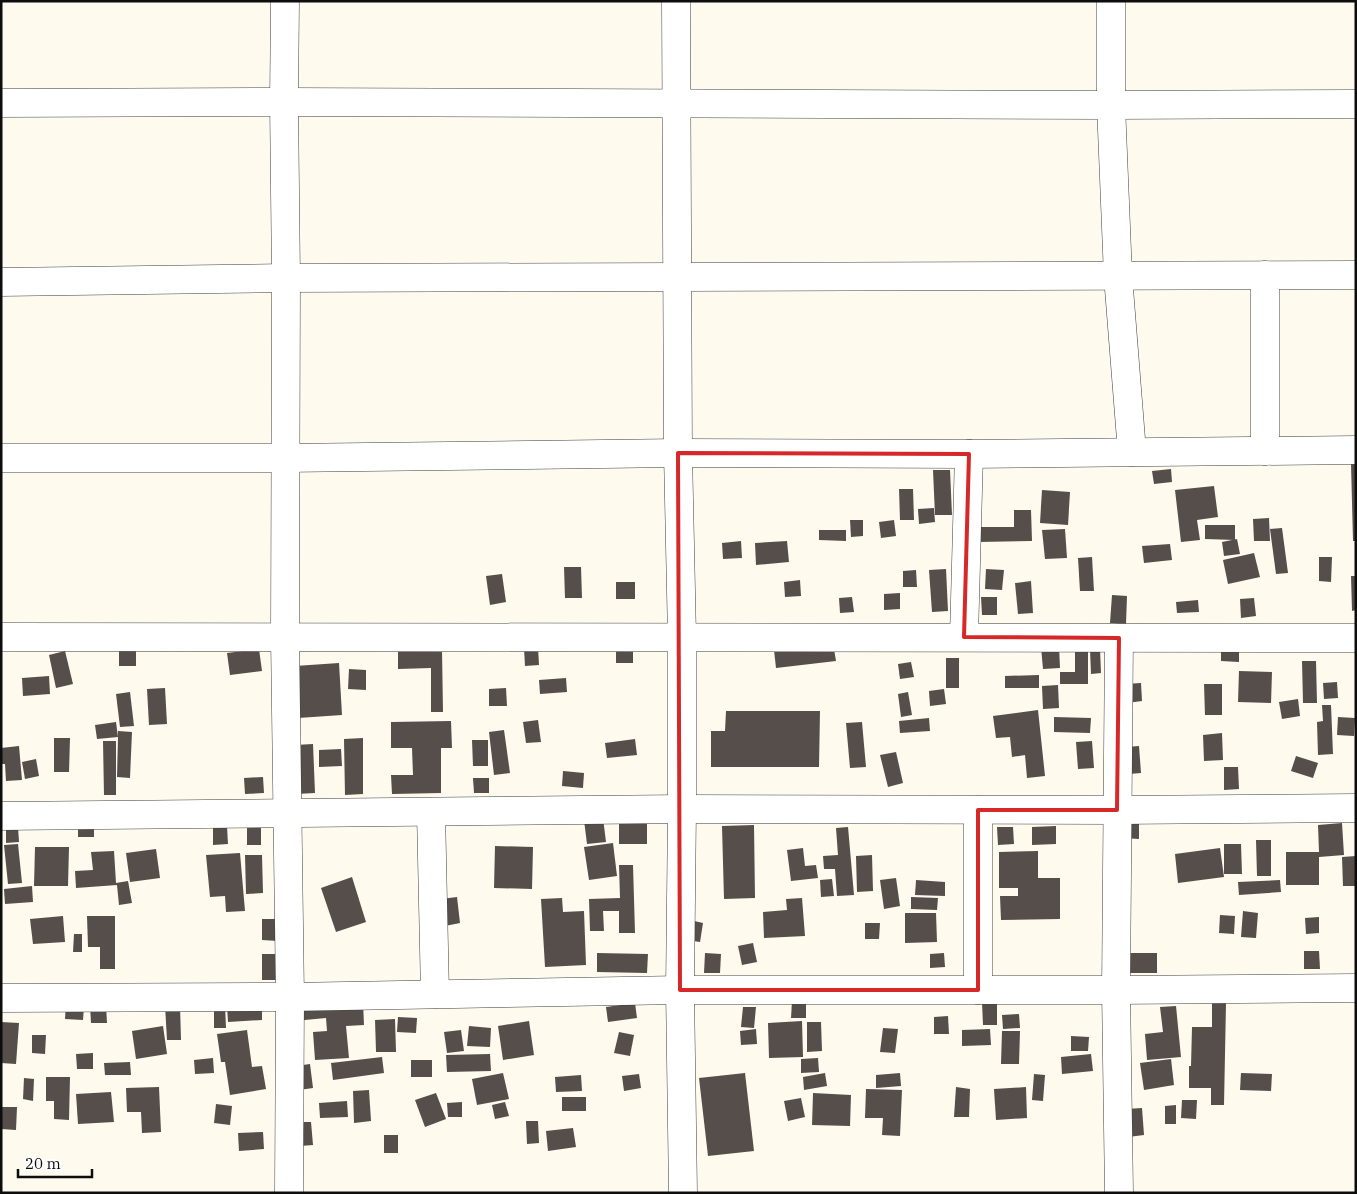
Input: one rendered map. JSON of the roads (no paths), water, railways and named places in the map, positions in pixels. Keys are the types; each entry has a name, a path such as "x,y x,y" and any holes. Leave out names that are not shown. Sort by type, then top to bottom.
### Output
{"street":[{"path":"285,1 286,278 284,458 286,813 290,997 289,1193"},
{"path":"676,1 678,453 682,637 680,990 683,1193"},
{"path":"1111,1 1111,105 1118,276 1132,452"},
{"path":"1,104 284,102 1356,104"},
{"path":"1265,275 1265,450"},
{"path":"1,282 286,278 1356,275"},
{"path":"1,458 284,458 678,453 969,454 1356,450"},
{"path":"964,638 969,454"},
{"path":"1,638 1356,638"},
{"path":"1119,638 1116,990 1119,1193"},
{"path":"1,816 682,810 1356,808"},
{"path":"978,810 978,990"},
{"path":"431,812 435,994"},
{"path":"1,998 290,997 680,990 1356,988"}]}
